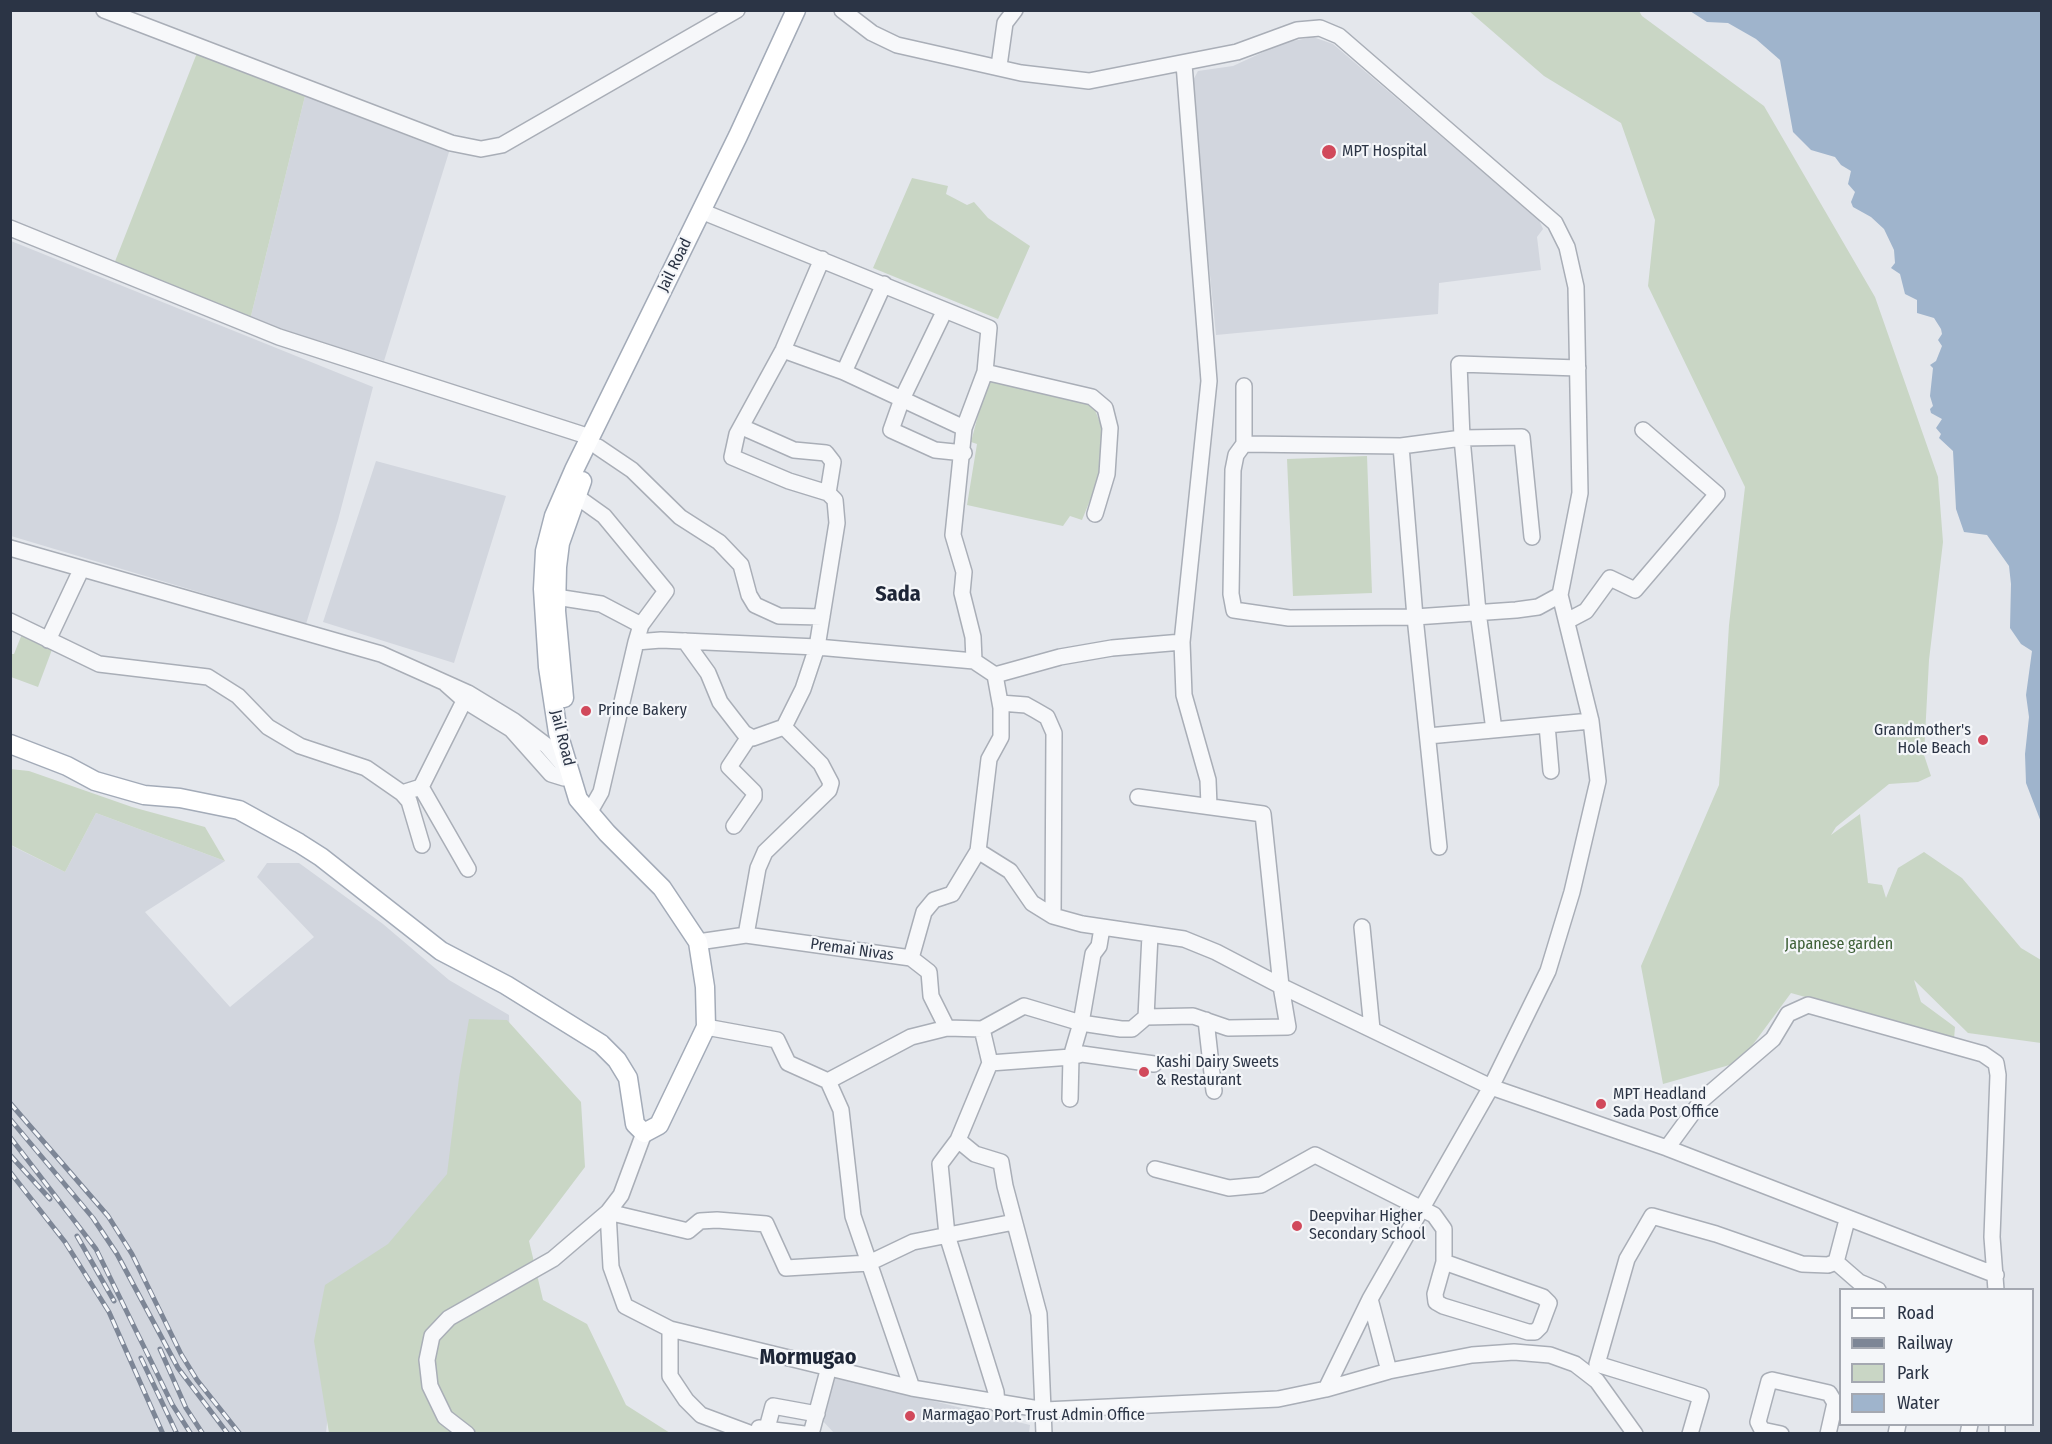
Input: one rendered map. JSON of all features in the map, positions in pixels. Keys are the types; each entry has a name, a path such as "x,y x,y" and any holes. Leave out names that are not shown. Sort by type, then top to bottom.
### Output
{"main road":[{"name":"Jail Road","path":"707,213 796,10"},
{"name":"Jail Road","path":"571,774 558,733 548,668 543,571 545,550 554,516 594,442 809,10"},
{"name":"Jail Road","path":"571,774 573,764 567,732 556,597 560,543 594,442"},
{"path":"10,744 67,766 95,782 144,795 180,798 239,810 321,857 441,951 506,986 601,1044 617,1060 628,1078 635,1124 644,1133 659,1125 706,1027 705,987 698,942 662,888 578,799 571,774"}],"street":[{"path":"104,10 450,143 481,149 502,145 737,10"},
{"path":"842,10 872,33 897,45 1063,80 1089,81 1238,52 1297,30 1320,28 1339,36 1555,223 1567,247 1576,287 1580,493 1560,595 1591,721 1598,781 1572,892 1548,971 1491,1087 1370,1299 1326,1389"},
{"path":"999,66 1005,22 1015,10"},
{"path":"1184,64 1209,381 1182,642 1184,695 1208,780 1209,806"},
{"path":"707,213 884,284 944,312 989,328 985,372 964,428 964,453 953,534 964,572 962,593 973,637 974,661"},
{"path":"10,228 279,337 594,442 632,470 680,517 719,542 741,565 749,595 755,605 766,613 784,617 822,617"},
{"path":"685,641 708,673 720,702 748,736 753,738 784,727 803,688 817,647 837,523 836,500 828,492 789,481 732,457 737,434 783,350 822,259"},
{"path":"844,372 884,284"},
{"path":"944,312 902,399 891,430 935,450 964,453"},
{"path":"783,350 844,372 964,428"},
{"path":"1494,730 1478,612 1462,438 1459,364 1578,368"},
{"path":"985,372 1092,397 1105,408 1110,428 1107,474 1095,514"},
{"path":"1244,386 1244,444 1236,455 1233,470 1231,594 1234,610 1289,618 1415,617 1538,607 1560,595"},
{"path":"741,427 794,450 826,453 833,462 828,492"},
{"path":"1567,621 1586,611 1610,578 1635,590 1717,494 1643,430"},
{"path":"1244,444 1401,446 1462,438 1522,437 1532,537"},
{"path":"1401,446 1415,617 1439,847"},
{"path":"576,496 604,516 666,591 641,625 601,792 589,813"},
{"path":"10,548 381,654 446,684 514,721 547,746 571,774"},
{"path":"48,640 81,570"},
{"path":"556,597 601,603 641,625"},
{"path":"11,623 99,664 208,677 238,696 268,727 300,746 366,768 402,793 410,801 422,845"},
{"path":"636,642 685,641 817,647 974,661 995,675 1000,703 1001,736 989,759 978,851 1010,871 1032,903 1053,916 1102,928 1184,939 1216,952 1281,986 1491,1087 1667,1148 1848,1220 1976,1265 1996,1282"},
{"path":"995,675 1070,655 1112,648 1182,642"},
{"path":"402,793 421,787 466,696"},
{"path":"1000,703 1026,705 1047,717 1054,733 1053,916"},
{"path":"1428,736 1591,721"},
{"path":"1547,725 1551,771"},
{"path":"746,935 758,868 765,852 829,790 831,783 821,764 784,727"},
{"path":"734,826 754,797 754,792 729,766 748,736"},
{"path":"421,787 468,869"},
{"path":"828,1081 911,1036 947,1028 982,1029 1024,1006 1081,1023 1132,1029 1146,1017 1193,1016 1228,1028 1288,1027 1281,986 1263,814 1138,797"},
{"name":"Premai Nivas","path":"698,942 746,935 911,958 924,912 933,900 952,894 978,851"},
{"path":"1362,927 1372,1029"},
{"path":"1070,1099 1071,1058 1102,928"},
{"path":"1146,1017 1150,935"},
{"path":"911,958 929,972 931,996 947,1028"},
{"path":"1667,1148 1702,1100 1773,1039 1788,1014 1808,1005 1983,1054 1996,1063 1998,1075 1992,1237 1996,1282"},
{"path":"1206,1020 1214,1091"},
{"path":"706,1027 777,1040 788,1063 828,1081 841,1110 853,1216 912,1388"},
{"path":"982,1029 990,1063 958,1140 940,1164 947,1235 996,1392 997,1404"},
{"path":"990,1063 1071,1058 1082,1054 1154,1064"},
{"path":"467,1434 445,1417 430,1386 427,1360 432,1336 449,1318 553,1259 608,1212 621,1195 644,1133"},
{"path":"958,1140 975,1154 1001,1162 1014,1222 1039,1314 1045,1410 1044,1434"},
{"path":"1155,1169 1229,1188 1261,1185 1315,1155 1422,1208 1442,1223 1444,1262 1435,1294 1436,1302 1528,1332 1535,1332 1540,1327 1549,1303 1543,1297 1444,1262"},
{"path":"608,1212 688,1231 700,1221 766,1224 786,1268 869,1263 914,1242 1014,1222"},
{"path":"608,1212 612,1237 611,1267 626,1306 670,1329 912,1388 997,1404 1045,1410 1278,1399 1326,1389 1389,1371 1472,1355 1514,1352 1550,1355 1575,1364 1597,1381 1635,1434"},
{"path":"1690,1434 1701,1396 1597,1364 1627,1259 1652,1216 1716,1234 1802,1264 1828,1265 1836,1262"},
{"path":"1836,1262 1848,1220"},
{"path":"1836,1262 1859,1282 1873,1288"},
{"path":"1370,1299 1389,1371"},
{"path":"670,1329 670,1376 686,1400 701,1415 749,1431 767,1428 804,1434"},
{"path":"811,1434 829,1367"},
{"path":"1781,1434 1762,1430 1758,1422 1769,1381 1772,1380 1828,1393 1834,1403 1828,1434"},
{"path":"767,1428 773,1406 817,1414"}],"shaded area":[{"name":"MPT Hospital","path":"1313,37 1333,44 1539,220 1543,229 1537,237 1541,270 1439,283 1438,314 1216,335 1191,84 1198,71 1233,66 1283,43"},
{"path":"305,96 449,152 384,361 250,320"},
{"path":"11,241 373,387 338,520 306,624 11,536"},
{"path":"376,461 506,496 454,663 323,622"},
{"path":"96,813 225,861 145,912 230,1007 314,937 257,877 267,863 299,863 383,924 449,980 509,1015 513,1139 331,1384 326,1433 11,1433 10,845 65,872"},
{"path":"833,1376 1030,1425 1029,1433 834,1433 821,1419"}],"green space":[{"name":"Japanese garden","path":"1469,11 1639,11 1642,16 1764,106 1875,297 1938,477 1943,542 1929,660 1924,755 1931,776 1918,782 1889,784 1836,827 1831,835 1860,814 1868,883 1882,885 1886,898 1898,868 1924,852 1962,878 2021,948 2041,960 2041,1043 1968,1033 1914,980 1921,1002 1955,1027 1954,1039 1791,993 1740,1062 1663,1084 1641,966 1719,785 1729,625 1745,487 1648,286 1655,220 1621,123 1544,76"},
{"path":"197,53 305,96 250,320 114,264"},
{"path":"912,178 948,186 946,194 967,205 974,202 988,218 1030,246 998,319 873,268"},
{"path":"987,381 1093,405 1104,433 1102,471 1082,520 1070,516 1063,526 967,505 977,444 971,442"},
{"path":"1367,456 1372,593 1293,596 1287,459"},
{"path":"22,634 53,647 38,687 11,677 10,654 14,654"},
{"path":"10,769 29,771 132,807 205,827 225,861 96,813 65,872 11,845"},
{"path":"469,1019 507,1020 581,1102 585,1167 529,1241 543,1300 587,1324 626,1405 670,1433 329,1433 314,1341 325,1285 388,1244 447,1174"}],"water":[{"path":"1690,11 2041,11 2041,822 2026,783 2025,754 2029,717 2026,695 2032,651 2021,644 2010,628 2009,566 1987,535 1964,532 1956,509 1953,451 1939,438 1941,434 1936,428 1942,419 1931,413 1930,409 1933,406 1930,396 1933,368 1930,365 1936,361 1942,346 1938,340 1942,334 1941,329 1934,318 1917,313 1917,300 1905,294 1900,274 1891,268 1895,263 1894,250 1884,229 1871,217 1853,207 1851,202 1855,192 1848,184 1851,171 1841,165 1835,157 1811,150 1793,132 1780,60 1756,39 1728,23 1707,22"}],"railway":[{"path":"10,1103 108,1216 132,1254 181,1354 197,1380 240,1434"},
{"path":"10,1119 93,1218 117,1254 178,1368 228,1434"},
{"path":"10,1137 96,1249 172,1404 191,1434"},
{"path":"10,1155 50,1199"},
{"path":"10,1172 65,1242 109,1312 163,1434"},
{"path":"77,1236 114,1301"},
{"path":"160,1349 186,1408 203,1434"},
{"path":"141,1358 177,1434"}],"place":[{"name":"MPT Hospital","path":"1329,152"},
{"name":"Prince Bakery","path":"586,711"},
{"name":"Grandmother's Hole Beach","path":"1983,740"},
{"name":"Kashi Dairy Sweets & Restaurant","path":"1144,1072"},
{"name":"MPT Headland Sada Post Office","path":"1601,1104"},
{"name":"Deepvihar Higher Secondary School","path":"1297,1226"},
{"name":"Marmagao Port Trust Admin Office","path":"910,1416"}],"district":[{"name":"Sada","path":"898,595"},
{"name":"Mormugao","path":"808,1358"}]}
